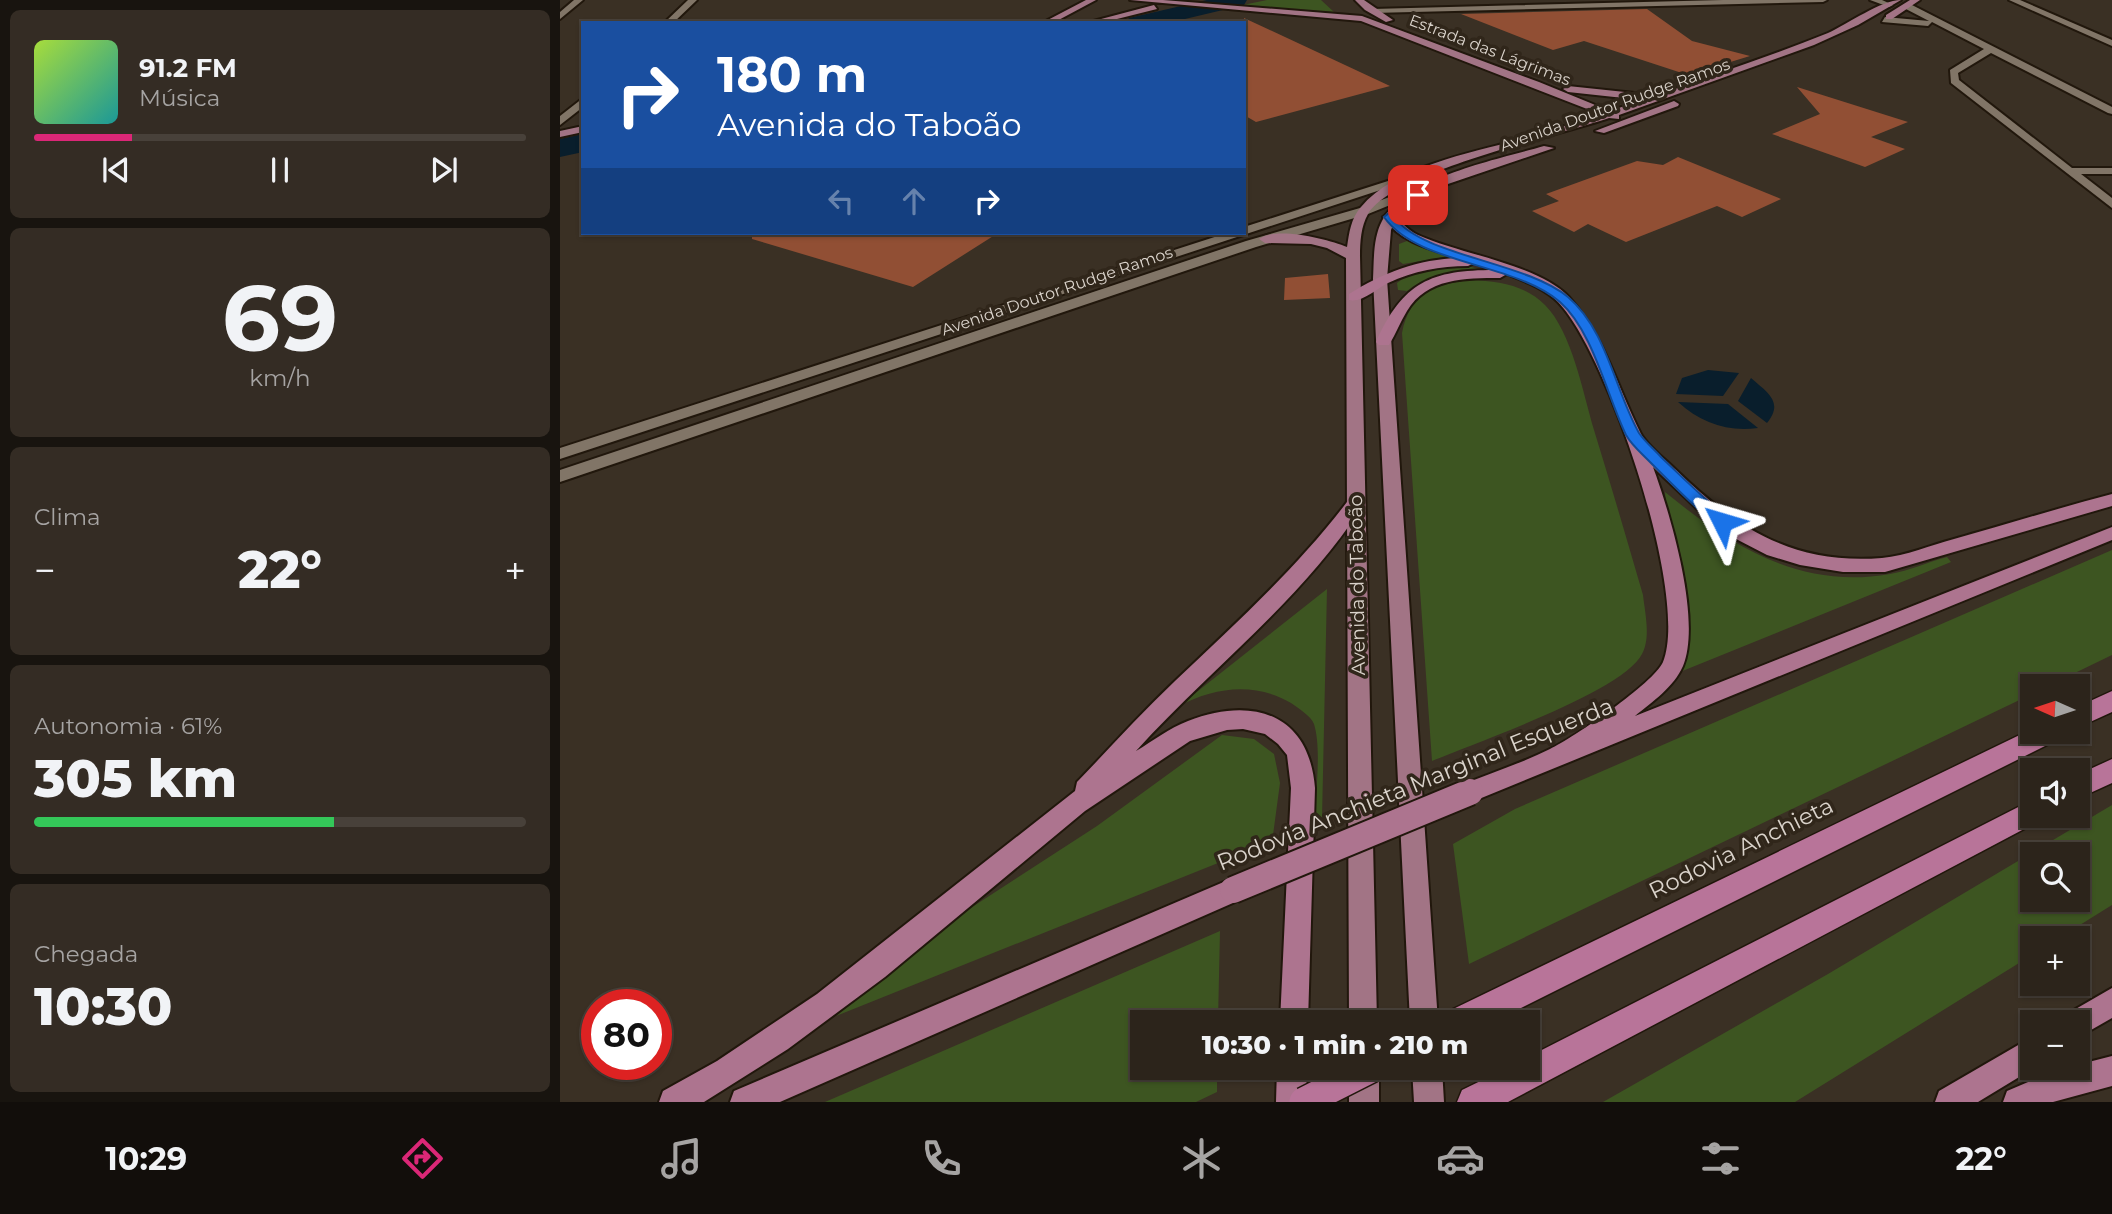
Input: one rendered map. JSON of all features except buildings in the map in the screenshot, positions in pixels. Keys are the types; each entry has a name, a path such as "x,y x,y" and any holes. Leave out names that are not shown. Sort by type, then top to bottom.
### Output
{"highway":[{"path":"1389,217 1397,228 1410,237 1552,290 1576,312 1594,343 1634,437 1674,573 1681,624 1675,662 1658,685 1559,757"},
{"path":"1354,297 1380,279 1434,264 1483,263"},
{"path":"1384,342 1398,309 1422,286 1452,277 1515,275"},
{"path":"1634,437 1691,495 1734,531 1770,550 1814,562 1885,565 2112,500"},
{"path":"1065,812 1180,690 1292,583 1332,537 1356,502"},
{"name":"Rodovia Anchieta Marginal Esquerda","path":"745,1102 1233,890 2112,533"},
{"path":"2090,712 2112,701"},
{"path":"674,1102 782,1039 849,990 1065,812 1182,734 1200,725 1226,720 1256,721 1274,728 1288,739 1300,759 1303,788 1294,1010"},
{"name":"Rodovia Anchieta","path":"1483,1010 2026,744"},
{"path":"2090,781 2112,770"},
{"path":"1474,1102 2020,818"},
{"path":"2090,1016 2112,1002"},
{"path":"1950,1102 2020,1059"},
{"path":"2018,1102 2056,1085 2112,1071"},
{"path":"1291,1102 1292,1080"},
{"path":"1304,1102 1347,1080"}],"main road":[{"path":"1050,21 1092,0"},
{"path":"1134,0 1170,3"},
{"name":"Estrada das Lágrimas","path":"1359,0 1373,11 1568,89 1645,116"},
{"path":"1867,30 1916,0"},
{"name":"Estrada das Lágrimas","path":"1099,21 1184,2 1353,18 1394,30 1629,122"},
{"name":"Avenida Doutor Rudge Ramos","path":"1413,176 1564,130 1831,34 1893,2"},
{"path":"1332,6 1353,18"},
{"path":"1078,8 1106,11 1112,18"},
{"name":"Avenida Doutor Rudge Ramos","path":"1431,186 1629,122 1715,87 1839,44"},
{"path":"1536,84 1559,97 1571,113 1564,130"},
{"path":"1568,89 1620,96 1659,96"},
{"path":"560,134 581,130"},
{"path":"1364,211 1413,176"},
{"path":"1389,217 1404,203 1431,186"},
{"name":"Avenida do Taboão","path":"1363,1010 1353,256 1357,226 1364,211"},
{"name":"Avenida do Taboão","path":"1389,217 1381,249 1380,279 1423,1010"},
{"path":"1247,236 1319,240 1331,243 1353,256"},
{"path":"1364,1080 1364,1102"},
{"path":"1428,1080 1429,1102"}],"street":[{"path":"560,16 579,0"},
{"path":"670,21 693,0"},
{"path":"1373,11 1561,3 1824,0"},
{"path":"1874,0 1893,2"},
{"path":"2013,0 2112,43"},
{"path":"1907,6 2112,111"},
{"path":"1885,20 1918,21 1946,27"},
{"path":"1989,50 1953,72 1954,81 2112,204"},
{"path":"560,122 581,103"},
{"path":"2069,171 2112,171"},
{"name":"Avenida Doutor Rudge Ramos","path":"560,476 1413,176"},
{"name":"Avenida Doutor Rudge Ramos","path":"560,454 1247,236 1364,211 1431,186"}],"green space":[{"path":"1267,0 1321,0 1334,12 1238,6"},
{"path":"1407,241 1451,256 1403,264 1399,261 1399,244"},
{"path":"1462,264 1478,269 1436,277 1407,291 1398,290 1397,283 1404,278 1428,269"},
{"path":"1471,280 1501,283 1529,293 1545,305 1562,331 1576,364 1643,595 1646,640 1642,654 1630,668 1608,684 1546,715 1432,761 1402,333 1411,308 1426,293 1446,284"},
{"path":"1665,492 1741,546 1797,569 1826,576 1857,577 1897,573 1947,557 1951,562 1680,672 1688,640 1689,608 1682,560"},
{"path":"2112,550 2112,655 2073,674 2020,674 2020,700 1469,964 1453,844 1515,809"},
{"path":"1327,589 1322,819 1315,821 1318,759 1316,735 1314,724 1304,712 1277,696 1249,690 1221,691 1179,706"},
{"path":"1222,735 1254,739 1274,754 1280,783 1273,835 1253,849 836,1016 963,913 1097,826"},
{"path":"2112,805 2112,905 2078,926 2020,926 2020,962 1795,1102 1603,1102 1828,974 2020,860 2020,912 2090,912 2090,842 2050,842 2073,828 2090,828 2090,818"},
{"path":"1220,931 1218,1010 1130,1010 1130,1080 1217,1080 1217,1092 1196,1102 825,1102"}],"water":[{"path":"1708,370 1739,373 1723,396 1676,394 1682,378"},
{"path":"1751,378 1768,393 1774,403 1772,416 1767,423 1738,401"},
{"path":"1678,402 1728,404 1758,428 1736,429 1705,421"}],"waterway":[{"path":"1146,21 1236,0"},
{"path":"560,148 581,143"}],"route":[{"path":"1418,195 1389,217 1397,228 1420,242 1538,282 1565,300 1576,312 1594,343 1634,437 1691,495 1722,522"}]}
